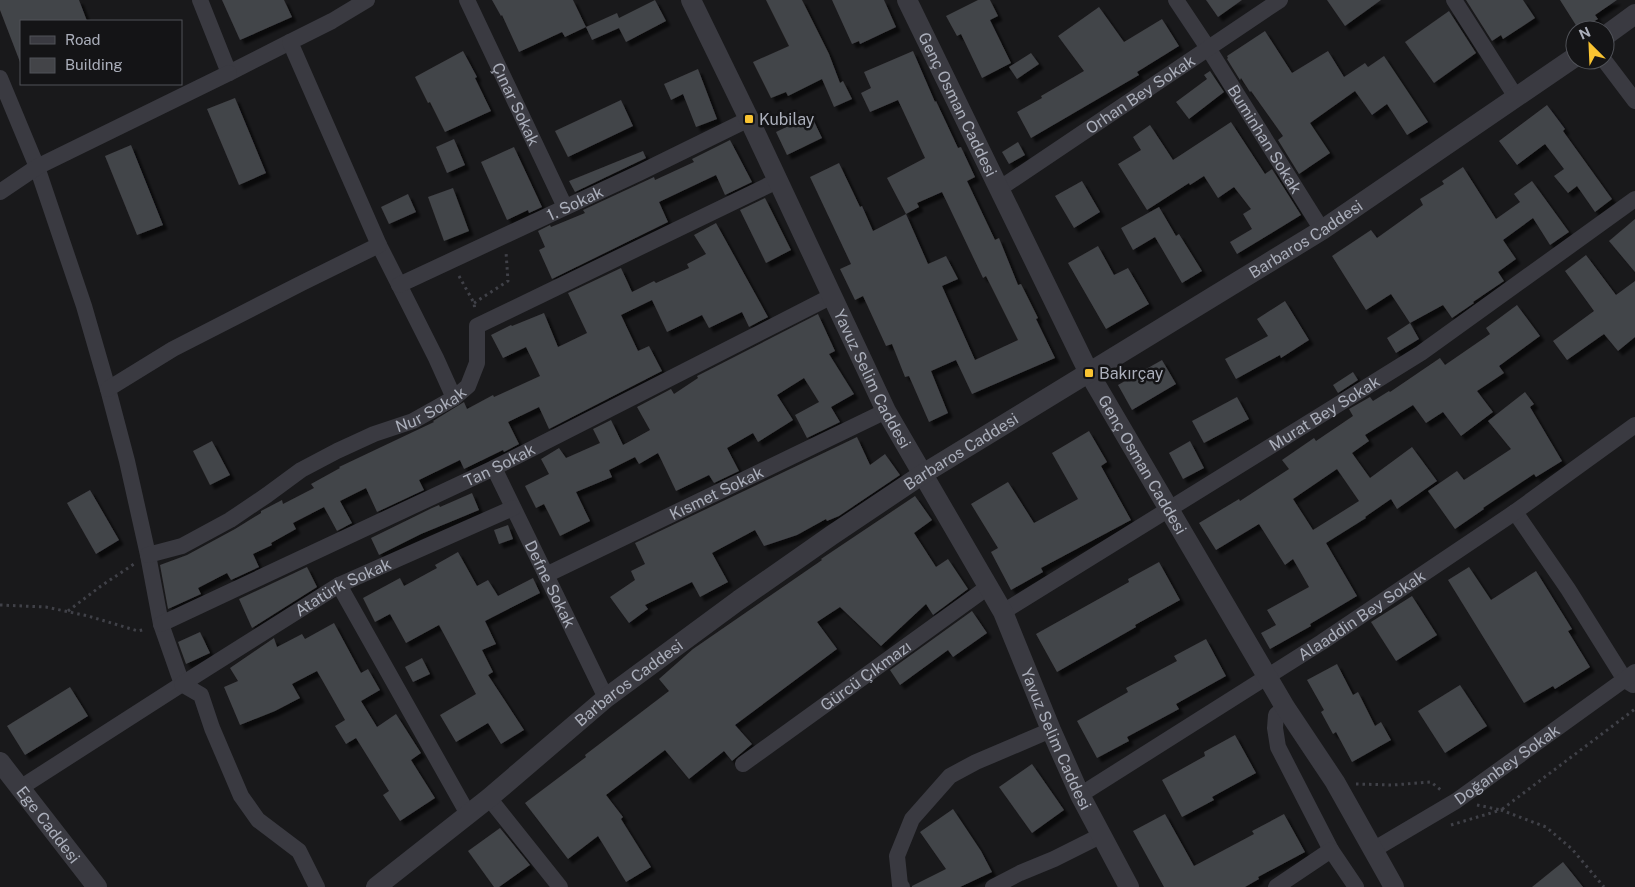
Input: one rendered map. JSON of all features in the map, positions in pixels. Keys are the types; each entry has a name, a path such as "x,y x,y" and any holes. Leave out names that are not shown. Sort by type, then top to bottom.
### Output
{"street":[{"path":"200,0 230,73"},
{"path":"0,192 37,168 230,73 332,21 367,0"},
{"name":"Çınar Sokak","path":"467,0 565,207"},
{"name":"Yavuz Selim Caddesi","path":"692,0 886,411 1003,612 1051,730 1080,795 1129,887"},
{"name":"Genç Osman Caddesi","path":"907,0 1089,373 1267,678 1335,782 1394,887"},
{"name":"Buminhan Sokak","path":"1176,0 1322,230"},
{"name":"Orhan Bey Sokak","path":"999,188 1280,0"},
{"path":"1454,0 1516,97"},
{"path":"1615,29 1635,14"},
{"path":"290,42 380,245 454,398"},
{"name":"Barbaros Caddesi","path":"376,887 489,798 606,698 738,600 923,474 1322,230 1565,64"},
{"path":"1612,70 1635,101"},
{"path":"0,78 37,168 84,306 127,461 161,624 182,684 201,695 212,728 241,796 258,820 299,852 317,887"},
{"name":"1. Sokak","path":"399,285 639,173 749,119"},
{"path":"477,326 777,181"},
{"name":"Murat Bey Sokak","path":"1003,612 1420,353 1635,199"},
{"path":"108,388 173,350 380,245"},
{"name":"Tan Sokak","path":"161,624 494,468 832,296"},
{"name":"Nur Sokak","path":"148,555 182,546 230,520 301,470 337,450 374,434 413,421 454,398 468,386 477,363 477,326"},
{"name":"Kısmet Sokak","path":"546,575 886,411"},
{"name":"Alaaddin Bey Sokak","path":"1080,795 1267,678 1515,512 1635,425"},
{"name":"Defne Sokak","path":"494,468 606,698"},
{"name":"Atatürk Sokak","path":"20,788 339,586 513,508"},
{"path":"1515,512 1632,679"},
{"path":"339,586 468,814"},
{"name":"Gürcü Çıkmazı","path":"743,764 988,586"},
{"name":"Doğanbey Sokak","path":"1373,850 1456,801 1632,679"},
{"path":"1285,707 1276,715 1275,728 1278,747 1332,850 1356,887"},
{"path":"902,887 900,885 897,856 912,819 950,776 976,762 1051,730"},
{"name":"Ege Caddesi","path":"0,762 98,887"},
{"path":"489,798 560,887"},
{"path":"993,887 1102,835"},
{"path":"1276,887 1332,850"}],"path":[{"path":"474,303 508,281 504,236"},
{"path":"452,261 474,303 477,326"},
{"path":"67,612 101,586 148,555"},
{"path":"0,605 46,607 88,616 138,631 161,624"},
{"path":"1446,827 1501,810 1635,709"},
{"path":"1335,782 1393,785 1431,782 1456,801"},
{"path":"1501,810 1546,827 1572,849 1604,887"}],"building":[{"path":"0,0 79,0 87,20 20,20 20,62 0,10"},
{"path":"222,0 284,0 292,17 240,40"},
{"path":"492,0 573,0 586,27 565,37 562,32 519,52 502,15"},
{"path":"655,0 666,21 626,42 619,28 592,40 586,27 617,13 619,18"},
{"path":"766,0 802,0 829,54 840,83 843,81 852,99 834,107 822,79 788,96 786,92 771,98 753,62 789,46"},
{"path":"832,0 884,0 896,27 860,44 859,41 852,44"},
{"path":"978,0 990,0 998,16 990,20 1011,63 982,78 961,34 957,36 946,16"},
{"path":"1206,0 1242,0 1218,17"},
{"path":"1327,0 1381,0 1345,26"},
{"path":"1466,0 1523,0 1535,18 1503,39 1501,35 1492,41"},
{"path":"1560,0 1617,0 1595,15 1598,19 1596,20 1573,20"},
{"path":"1099,7 1124,42 1162,19 1179,46 1137,72 1139,75 1031,138 1017,112 1084,71 1058,36"},
{"path":"1449,11 1476,53 1434,83 1405,42"},
{"path":"1265,31 1292,73 1328,51 1344,77 1365,63 1368,67 1384,56 1428,122 1407,135 1387,104 1372,115 1355,91 1310,123 1330,153 1299,174 1278,140 1283,136 1241,78 1240,80 1227,59 1227,56"},
{"path":"463,51 477,77 475,78 491,111 445,132 415,77"},
{"path":"913,51 935,102 958,148 961,147 975,177 967,181 995,240 999,238 1018,285 1021,284 1055,358 972,394 956,360 931,371 948,413 929,422 909,376 905,377 892,344 886,346 863,296 855,300 840,269 851,264 810,177 839,163 873,231 906,214 887,178 925,158 898,100 870,112 861,93 871,88 864,72","holes":["942,192 983,278 986,276 1018,340 975,360 942,286 958,279 946,256 928,264 906,214 919,207 917,203"]},
{"path":"1031,53 1039,64 1017,79 1009,67"},
{"path":"698,69 717,119 696,127 683,94 671,100 664,84"},
{"path":"1210,71 1224,92 1189,119 1176,102 1207,79 1204,75"},
{"path":"235,98 266,173 239,185 207,109"},
{"path":"621,100 633,126 568,157 555,131"},
{"path":"1547,105 1565,129 1563,131 1612,199 1595,212 1577,186 1568,193 1554,176 1564,169 1545,144 1517,165 1499,141"},
{"path":"811,115 822,138 787,155 776,132"},
{"path":"1231,122 1265,174 1272,169 1301,215 1237,254 1230,242 1252,229 1243,214 1251,209 1234,187 1218,198 1204,176 1190,185 1189,183 1147,210 1118,164 1141,150 1133,137 1150,125 1173,160"},
{"path":"454,139 465,165 447,173 436,147"},
{"path":"730,140 752,182 725,195 716,175 659,202 668,222 552,279 539,250 545,247 538,231 585,213 583,210 654,177 655,180 694,162 692,159"},
{"path":"1018,142 1025,155 1009,164 1002,152"},
{"path":"131,145 163,225 137,235 105,156"},
{"path":"514,147 542,207 529,213 528,210 507,220 481,162"},
{"path":"643,151 646,158 575,192 569,181"},
{"path":"1463,167 1496,219 1520,202 1514,194 1532,181 1569,232 1550,245 1533,218 1503,240 1516,259 1498,272 1504,281 1452,318 1443,305 1410,323 1391,294 1366,310 1332,256 1371,230 1377,238 1423,205 1420,199 1444,184 1442,181"},
{"path":"1082,181 1100,212 1074,228 1055,196"},
{"path":"453,188 469,231 444,241 428,197"},
{"path":"408,194 416,212 389,224 381,207"},
{"path":"765,198 791,250 766,263 740,210"},
{"path":"1159,207 1176,236 1179,234 1202,271 1182,283 1155,237 1133,250 1121,228"},
{"path":"1635,219 1635,272 1609,241"},
{"path":"716,223 768,317 749,327 742,312 709,328 702,315 667,332 652,300 621,315 638,351 649,346 662,371 549,429 539,407 508,422 519,444 464,469 460,460 419,480 424,490 377,512 366,488 340,501 352,523 337,531 324,507 293,523 296,529 271,543 272,545 253,554 259,567 231,580 227,573 198,588 201,594 168,609 160,565 187,555 235,529 261,513 261,511 282,500 283,504 314,488 311,484 339,467 434,422 464,402 467,409 493,395 494,397 540,376 526,347 503,358 491,335 511,325 544,313 558,347 587,333 568,293 621,268 632,292 654,281 656,283 689,268 687,264 706,254 694,235"},
{"path":"1098,246 1114,275 1128,268 1149,304 1106,329 1068,263"},
{"path":"1586,255 1616,295 1635,281 1635,337 1618,351 1604,334 1567,360 1553,341 1594,311 1565,271"},
{"path":"1285,301 1309,340 1281,358 1280,355 1236,379 1225,359 1268,336 1257,319"},
{"path":"1517,305 1540,336 1499,366 1504,373 1477,391 1493,412 1461,436 1443,412 1426,423 1413,405 1365,435 1369,441 1352,453 1370,478 1412,447 1437,481 1397,509 1391,499 1366,518 1326,543 1357,596 1310,624 1311,626 1270,649 1261,633 1276,625 1267,610 1309,587 1293,559 1285,565 1259,524 1216,550 1199,523 1239,499 1240,501 1289,469 1282,460 1314,438 1316,441 1353,416 1349,409 1370,397 1373,401 1390,392 1440,358 1445,365 1490,334 1486,328","holes":["1337,469 1359,501 1313,530 1293,499"]},
{"path":"818,314 835,351 829,354 854,394 831,407 840,422 807,438 795,415 819,402 804,378 777,395 793,420 758,442 753,433 727,448 739,471 714,483 709,475 676,491 658,453 639,464 635,457 609,470 612,477 576,492 590,521 560,536 544,504 536,508 525,486 549,474 541,459 559,448 566,458 600,443 593,429 611,420 623,445 650,430 637,407 671,389 674,394 698,378 697,376"},
{"path":"1410,323 1419,339 1396,353 1387,338"},
{"path":"1162,360 1176,384 1132,410 1118,385"},
{"path":"1353,372 1358,380 1338,393 1333,385"},
{"path":"1525,392 1534,404 1530,407 1562,461 1536,477 1534,474 1455,529 1428,491 1457,471 1464,480 1511,449 1488,421"},
{"path":"1237,397 1249,419 1204,443 1192,421"},
{"path":"1089,431 1107,462 1101,466 1131,520 1041,568 1043,572 1011,590 991,552 998,548 971,504 1008,482 1034,523 1078,499 1052,453"},
{"path":"857,437 870,465 885,454 900,475 839,516 827,521 826,519 797,535 764,546 755,530 712,553 728,582 700,597 692,582 645,605 648,609 629,623 610,597 635,580 631,571 645,564 635,543"},
{"path":"212,441 230,475 210,485 193,451"},
{"path":"1190,441 1204,468 1183,479 1169,453"},
{"path":"90,490 119,540 96,554 67,503"},
{"path":"472,493 479,510 421,534 379,555 371,538 432,508 439,505 440,507"},
{"path":"915,496 932,520 914,533 936,567 948,559 968,589 933,615 926,604 881,646 840,607 817,622 837,649 735,725 752,744 732,761 724,751 689,779 665,750 606,795 623,817 621,819 651,867 626,882 598,836 568,859 525,803 669,691 659,679 693,649"},
{"path":"508,525 513,539 499,544 494,530"},
{"path":"458,552 477,586 488,580 498,596 533,578 540,593 485,621 496,644 482,650 493,672 488,675 524,730 501,744 488,723 456,742 440,715 476,694 439,625 406,643 390,614 375,622 363,598 400,578 404,586 437,568 435,565"},
{"path":"1159,562 1180,600 1057,672 1036,634 1129,582 1128,579"},
{"path":"307,567 317,587 252,628 239,599"},
{"path":"1469,567 1491,600 1536,571 1572,629 1568,631 1590,667 1555,689 1553,686 1524,703 1448,580"},
{"path":"1412,596 1437,635 1396,661 1371,622"},
{"path":"972,611 987,633 953,657 948,650 900,685 890,670"},
{"path":"334,623 361,673 368,669 380,690 361,701 377,727 396,714 421,753 411,760 435,798 400,821 383,795 389,791 356,738 346,744 335,726 345,720 317,671 292,684 300,698 275,711 240,725 224,687 238,681 230,668 274,638 277,647 302,634 305,639"},
{"path":"200,632 210,653 186,664 178,642"},
{"path":"1206,639 1226,676 1176,704 1179,709 1127,737 1129,741 1097,758 1077,721 1128,692 1126,688 1177,661 1174,656"},
{"path":"422,658 430,674 413,682 405,667"},
{"path":"1337,664 1353,695 1358,692 1375,726 1381,722 1391,740 1352,762 1336,732 1333,734 1321,712 1324,710 1307,680"},
{"path":"1460,685 1487,726 1445,753 1418,711"},
{"path":"70,687 88,716 25,755 7,726"},
{"path":"1235,735 1256,773 1212,797 1214,800 1182,817 1162,780 1205,756 1204,752"},
{"path":"1032,764 1064,810 1032,833 999,787"},
{"path":"953,809 981,851 992,872 960,887 912,887 946,869 920,832"},
{"path":"1165,814 1194,866 1254,834 1252,831 1284,814 1305,852 1258,877 1259,879 1245,887 1164,887 1133,831"},
{"path":"500,828 530,865 499,887 494,887 468,851"},
{"path":"1563,862 1583,887 1532,887"}],"place":[{"name":"Kubilay","path":"749,119"},
{"name":"Bakırçay","path":"1089,373"}]}
